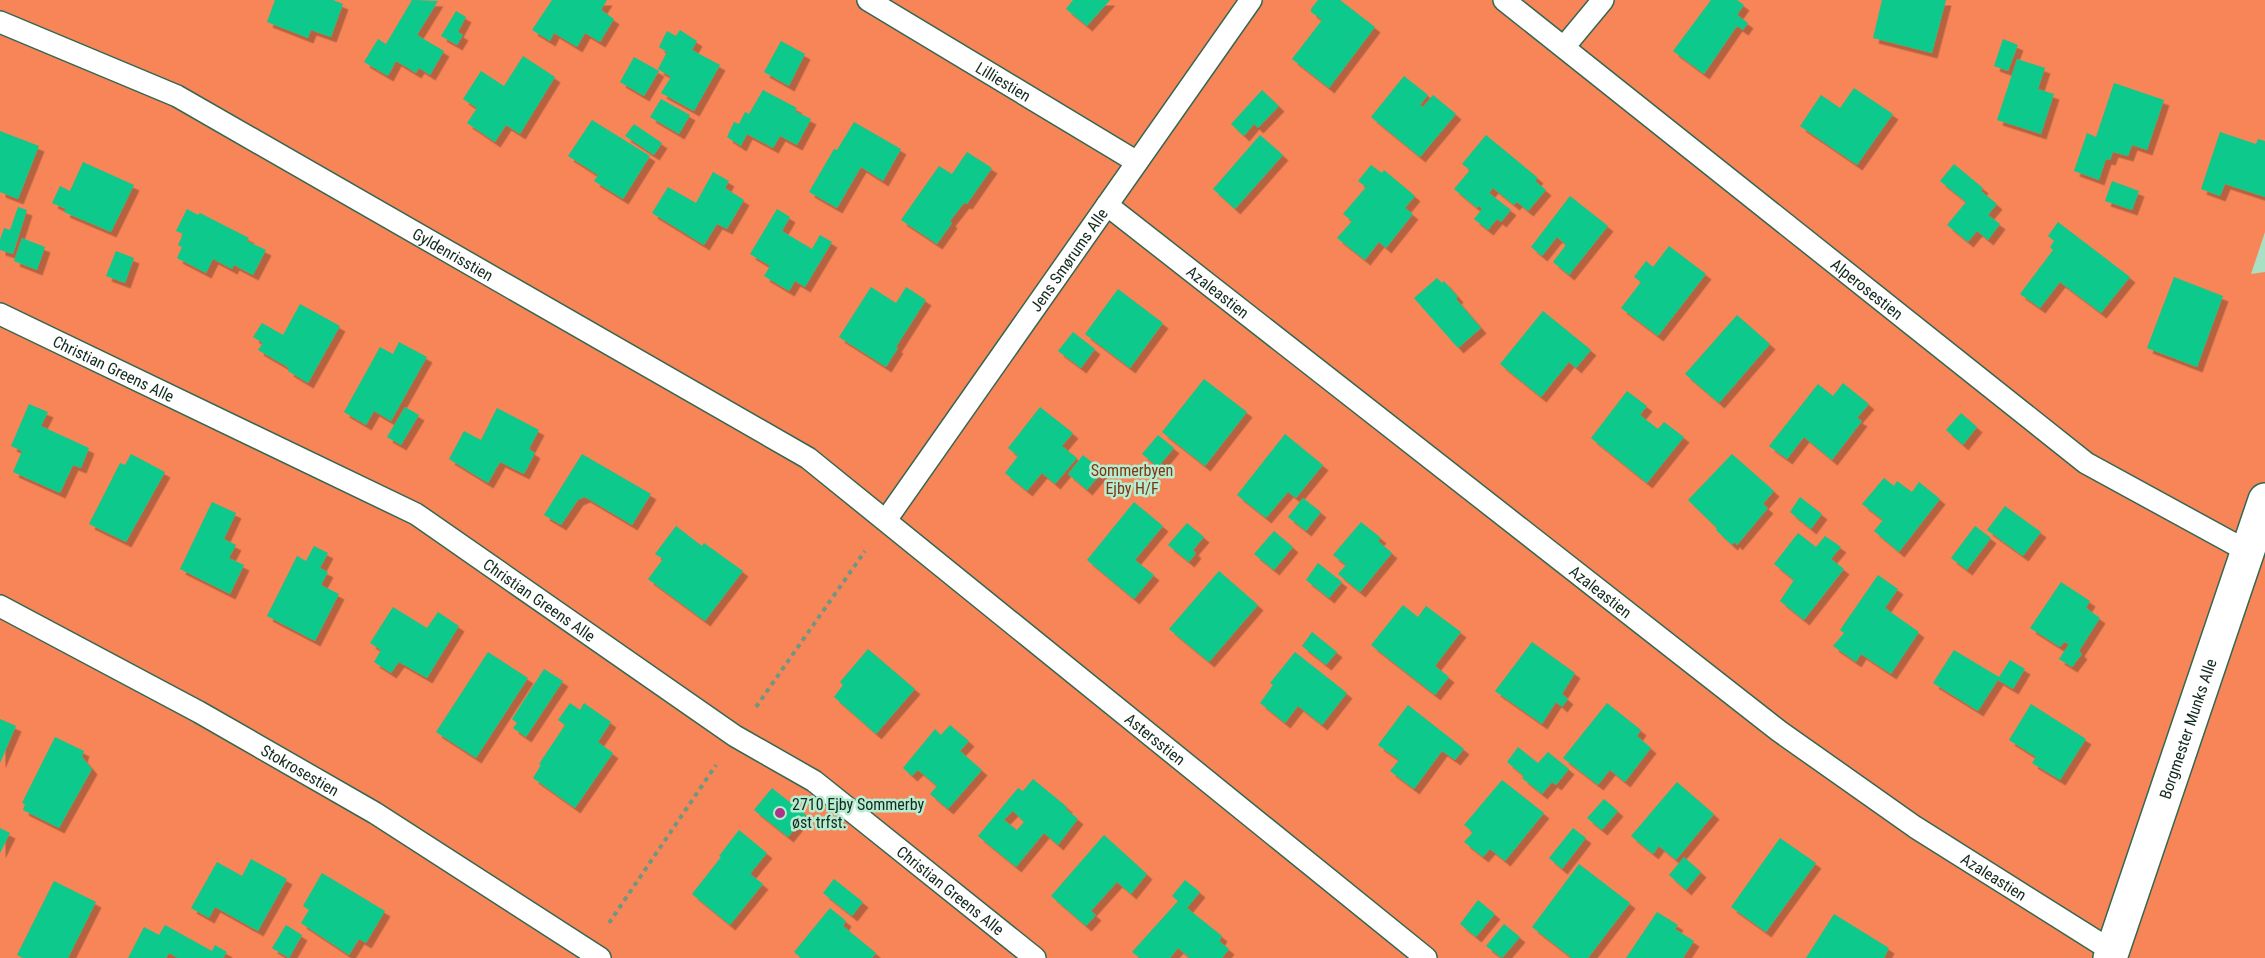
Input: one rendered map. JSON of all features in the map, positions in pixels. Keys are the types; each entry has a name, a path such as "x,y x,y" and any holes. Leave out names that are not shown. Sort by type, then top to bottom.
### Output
{"street":[{"name":"Borgmester Munks Alle","path":"2111,955 2265,500"}],"lane":[{"name":"Lilliestien","path":"868,0 1137,162"},
{"name":"Jens Smørums Alle","path":"886,520 1251,0"},
{"name":"Alperosestien","path":"1504,0 2086,463 2247,551"},
{"path":"1564,47 1603,0"},
{"name":"Gyldenrisstien","path":"0,22 177,96 808,458 886,520"},
{"name":"Azaleastien","path":"1107,205 1779,731 1915,828 2111,955"},
{"name":"Christian Greens Alle","path":"0,314 416,514 735,736 814,781 1035,958"},
{"name":"Astersstien","path":"886,520 1426,958"},
{"name":"Stokrosestien","path":"0,606 200,712 375,813 595,954"}],"green space":[{"name":"Sommerbyen Ejby H/F","path":"0,0 2265,0 2265,232 2251,274 2265,272 2265,958 0,958"}],"building":[{"path":"275,0 333,0 343,4 331,37 311,30 308,38 267,22"},
{"path":"412,0 438,1 417,35 444,51 430,75 419,68 416,73 396,61 388,76 364,62 378,39 386,44"},
{"path":"552,0 607,0 601,10 614,19 600,42 585,33 577,47 554,33 550,41 532,30"},
{"path":"1073,0 1110,0 1087,26 1066,9"},
{"path":"1318,0 1340,0 1375,27 1329,88 1292,59 1322,20 1311,12"},
{"path":"1711,0 1737,0 1744,5 1737,15 1748,23 1743,30 1737,26 1704,74 1673,51"},
{"path":"1882,0 1946,0 1932,53 1873,38"},
{"path":"456,11 466,17 458,32 463,35 457,45 441,36"},
{"path":"680,30 697,41 692,50 720,65 694,111 661,93 671,77 658,69 667,52 659,47 667,31 676,36"},
{"path":"2003,39 2018,45 2008,71 1994,66"},
{"path":"781,41 805,54 789,86 764,72"},
{"path":"523,56 555,77 520,134 506,125 495,142 467,123 477,108 463,99 481,71 504,86"},
{"path":"634,57 659,71 644,96 620,82"},
{"path":"2017,59 2045,68 2038,89 2054,94 2041,134 1997,120"},
{"path":"1404,76 1428,95 1420,105 1423,107 1433,95 1456,114 1420,157 1371,117"},
{"path":"2114,83 2164,100 2147,150 2132,145 2128,156 2113,152 2110,160 2106,159 2099,180 2074,171 2087,133 2096,137"},
{"path":"1854,88 1893,114 1857,165 1800,126 1821,95 1840,108"},
{"path":"763,90 797,108 795,111 811,119 797,145 780,136 773,148 747,134 741,146 727,137 734,122 739,124 745,112 749,114"},
{"path":"1262,90 1279,106 1258,128 1254,124 1244,136 1231,124"},
{"path":"661,99 690,115 679,134 650,117"},
{"path":"592,120 650,156 623,199 594,181 598,175 568,156"},
{"path":"854,122 901,149 883,181 861,167 837,208 809,192 834,149 837,150"},
{"path":"634,124 662,143 654,155 625,136"},
{"path":"0,131 39,146 18,199 0,192"},
{"path":"2220,132 2256,144 2258,139 2265,141 2265,197 2225,184 2220,196 2201,189"},
{"path":"1260,135 1283,155 1235,209 1213,189"},
{"path":"1486,135 1538,178 1535,181 1546,190 1528,211 1517,202 1514,205 1493,188 1489,193 1511,210 1501,222 1497,219 1488,230 1474,219 1482,209 1479,206 1477,208 1454,189 1470,170 1462,164"},
{"path":"967,152 992,168 967,204 964,203 950,221 952,223 937,244 901,220 939,166 952,174"},
{"path":"83,162 134,185 111,232 64,212 66,209 52,203 60,186 70,191"},
{"path":"1954,164 1983,188 1981,191 1997,204 1988,215 2000,224 1988,240 1977,231 1968,242 1947,225 1966,202 1940,181"},
{"path":"1371,165 1382,173 1384,170 1415,196 1405,208 1413,214 1386,248 1379,242 1365,260 1337,238 1352,221 1343,214 1366,187 1358,181"},
{"path":"713,172 729,181 725,188 744,200 727,229 717,224 704,245 652,213 668,187 696,203"},
{"path":"2112,181 2139,191 2132,210 2105,201"},
{"path":"1570,196 1608,226 1569,275 1553,262 1566,245 1557,237 1542,256 1531,247"},
{"path":"18,207 27,210 13,254 0,250 0,240 4,228 10,230"},
{"path":"187,209 198,215 200,213 249,238 247,241 266,250 253,275 234,265 232,269 213,259 206,273 177,258 182,247 178,245 183,234 176,231"},
{"path":"777,209 790,217 782,231 812,249 820,235 832,242 805,287 795,281 789,291 764,276 770,266 750,254"},
{"path":"2058,222 2130,277 2101,313 2060,282 2040,308 2020,294 2053,250 2050,247 2054,241 2048,236"},
{"path":"22,238 45,247 37,270 14,261"},
{"path":"1669,246 1706,274 1658,336 1621,308 1641,282 1634,277 1646,261 1653,267"},
{"path":"116,251 134,258 125,283 106,276"},
{"path":"2174,277 2223,296 2197,367 2147,348"},
{"path":"1437,278 1442,283 1444,281 1481,328 1458,348 1414,298"},
{"path":"871,287 896,303 906,287 926,300 886,367 839,337"},
{"path":"1118,289 1163,323 1130,368 1085,334"},
{"path":"300,304 340,326 308,383 288,371 289,368 258,350 263,343 253,337 262,323 283,335"},
{"path":"1543,311 1591,350 1576,368 1569,362 1541,397 1500,364"},
{"path":"1737,315 1770,344 1719,403 1685,374"},
{"path":"1073,332 1095,349 1081,368 1058,351"},
{"path":"399,342 427,357 391,421 374,411 366,425 344,412 380,347 393,354"},
{"path":"1204,379 1247,412 1205,466 1162,432"},
{"path":"1843,383 1869,404 1857,418 1862,421 1832,460 1804,437 1787,459 1769,446 1818,384 1833,396"},
{"path":"1627,391 1647,406 1640,415 1658,429 1664,422 1684,437 1647,483 1591,438"},
{"path":"29,404 48,412 41,426 89,448 81,468 73,465 60,493 13,472 22,451 11,446"},
{"path":"405,407 419,415 401,445 387,437"},
{"path":"1040,407 1073,433 1062,446 1077,458 1055,484 1042,473 1027,491 1005,473 1018,456 1008,448"},
{"path":"497,408 539,430 529,449 535,453 524,474 500,462 488,483 449,459 464,431 481,440"},
{"path":"1961,413 1977,427 1963,445 1946,430"},
{"path":"1285,434 1323,465 1296,498 1288,492 1266,518 1237,495"},
{"path":"1158,435 1174,448 1158,467 1142,454"},
{"path":"131,454 165,472 126,542 89,524 120,463 125,465"},
{"path":"582,454 651,494 632,525 585,497 578,500 561,525 544,515"},
{"path":"1732,454 1774,491 1763,504 1768,508 1737,545 1735,542 1732,545 1688,500"},
{"path":"1083,455 1103,471 1087,490 1068,474"},
{"path":"1884,478 1894,486 1897,481 1912,492 1919,482 1940,499 1899,552 1874,531 1883,520 1862,504"},
{"path":"1800,497 1822,514 1811,529 1790,512"},
{"path":"1303,498 1321,512 1306,531 1288,517"},
{"path":"212,502 236,513 224,539 236,545 229,558 244,565 230,594 180,569"},
{"path":"1134,502 1163,526 1135,560 1154,575 1134,599 1087,560"},
{"path":"2005,506 2041,532 2023,556 1987,530"},
{"path":"1361,522 1381,538 1378,541 1392,553 1360,592 1338,574 1346,565 1333,555"},
{"path":"1187,523 1204,537 1193,550 1196,553 1189,562 1168,545"},
{"path":"676,526 702,546 704,543 743,571 705,621 648,579 663,559 655,554"},
{"path":"1975,526 1991,538 1967,570 1951,558"},
{"path":"1274,531 1293,547 1274,570 1254,554"},
{"path":"1798,533 1816,547 1825,536 1841,547 1831,559 1844,569 1804,620 1780,601 1794,580 1774,564"},
{"path":"314,546 328,553 320,568 328,572 321,585 339,594 315,641 267,616 297,556 306,561"},
{"path":"1318,563 1342,582 1329,598 1306,580"},
{"path":"1219,571 1258,605 1209,662 1169,629"},
{"path":"1878,575 1898,589 1885,608 1919,632 1891,674 1861,654 1856,662 1833,646 1844,633 1840,630"},
{"path":"2061,582 2090,601 2086,608 2100,618 2079,651 2082,654 2072,667 2059,659 2069,644 2064,642 2060,647 2030,628"},
{"path":"1403,605 1418,617 1426,606 1461,632 1435,666 1449,677 1435,695 1371,645"},
{"path":"393,607 427,628 438,612 459,626 427,678 399,662 391,673 374,662 381,650 370,643"},
{"path":"1312,632 1337,652 1326,665 1302,646"},
{"path":"1532,642 1575,673 1562,694 1568,699 1562,707 1556,702 1542,724 1495,691"},
{"path":"868,649 915,689 876,734 834,697 843,685 840,682"},
{"path":"1954,650 1999,677 2010,660 2025,669 2013,689 1998,680 1978,711 1933,683"},
{"path":"488,652 528,678 476,758 436,732"},
{"path":"1295,652 1347,693 1322,725 1298,706 1285,723 1260,703 1273,685 1270,683"},
{"path":"544,669 563,681 526,737 513,728 517,723 512,719"},
{"path":"570,703 580,710 584,703 611,722 598,742 613,753 575,808 533,778 541,765 539,764 565,725 558,720"},
{"path":"1607,703 1641,730 1637,736 1651,748 1625,782 1610,770 1598,785 1563,758"},
{"path":"2031,704 2086,739 2060,780 2032,763 2036,757 2009,740"},
{"path":"1408,705 1464,749 1455,760 1442,751 1414,789 1390,771 1399,760 1378,745"},
{"path":"0,719 16,726 0,763"},
{"path":"950,725 969,741 960,751 982,770 948,809 930,794 937,786 918,770 912,776 903,768 935,729 941,735"},
{"path":"55,737 84,751 82,757 92,769 59,828 23,810 25,804 22,803"},
{"path":"1518,747 1538,763 1548,752 1569,769 1556,785 1552,782 1542,794 1507,762"},
{"path":"1033,779 1078,819 1058,845 1044,833 1016,867 978,836 1018,788 1023,791","holes":["1013,811 1024,822 1017,830 1004,820"]},
{"path":"1502,780 1544,813 1505,861 1490,849 1483,857 1464,842 1473,832 1464,825"},
{"path":"1677,782 1714,814 1676,860 1659,846 1653,854 1631,836"},
{"name":"2710 Ejby Sommerby øst trfst.","path":"772,788 806,815 788,837 754,810"},
{"path":"1604,799 1618,811 1602,830 1587,818"},
{"path":"0,828 10,833 0,853"},
{"path":"1573,828 1586,838 1562,869 1549,858"},
{"path":"739,830 767,853 750,874 763,884 730,925 692,894"},
{"path":"1104,835 1147,874 1131,894 1117,882 1091,911 1096,915 1086,926 1051,896"},
{"path":"1780,838 1816,863 1766,932 1731,907"},
{"path":"1684,857 1701,872 1686,890 1669,875"},
{"path":"251,859 287,879 258,931 215,907 209,918 191,908 217,862 242,876"},
{"path":"1579,864 1630,903 1588,958 1572,958 1532,927"},
{"path":"322,873 385,911 366,943 359,939 349,955 301,923 309,910 303,906"},
{"path":"834,879 863,902 852,916 823,893"},
{"path":"1185,880 1200,892 1187,908 1222,936 1219,941 1229,949 1222,958 1190,958 1178,948 1170,958 1140,958 1132,952 1178,901 1172,896"},
{"path":"54,881 96,902 68,958 23,958 17,955"},
{"path":"1478,900 1495,914 1476,937 1460,924"},
{"path":"830,908 846,921 843,926 876,953 872,958 801,958 794,952"},
{"path":"1657,912 1678,925 1675,929 1694,941 1683,958 1626,958"},
{"path":"1834,914 1889,948 1884,958 1806,958"},
{"path":"1504,924 1520,937 1502,958 1486,946"},
{"path":"165,925 212,951 215,945 227,952 223,958 178,958 169,953 166,958 128,958 144,927 159,935"},
{"path":"286,925 302,935 289,958 272,948"}],"place":[{"name":"2710 Ejby Sommerby øst trfst.","path":"780,813"}]}
